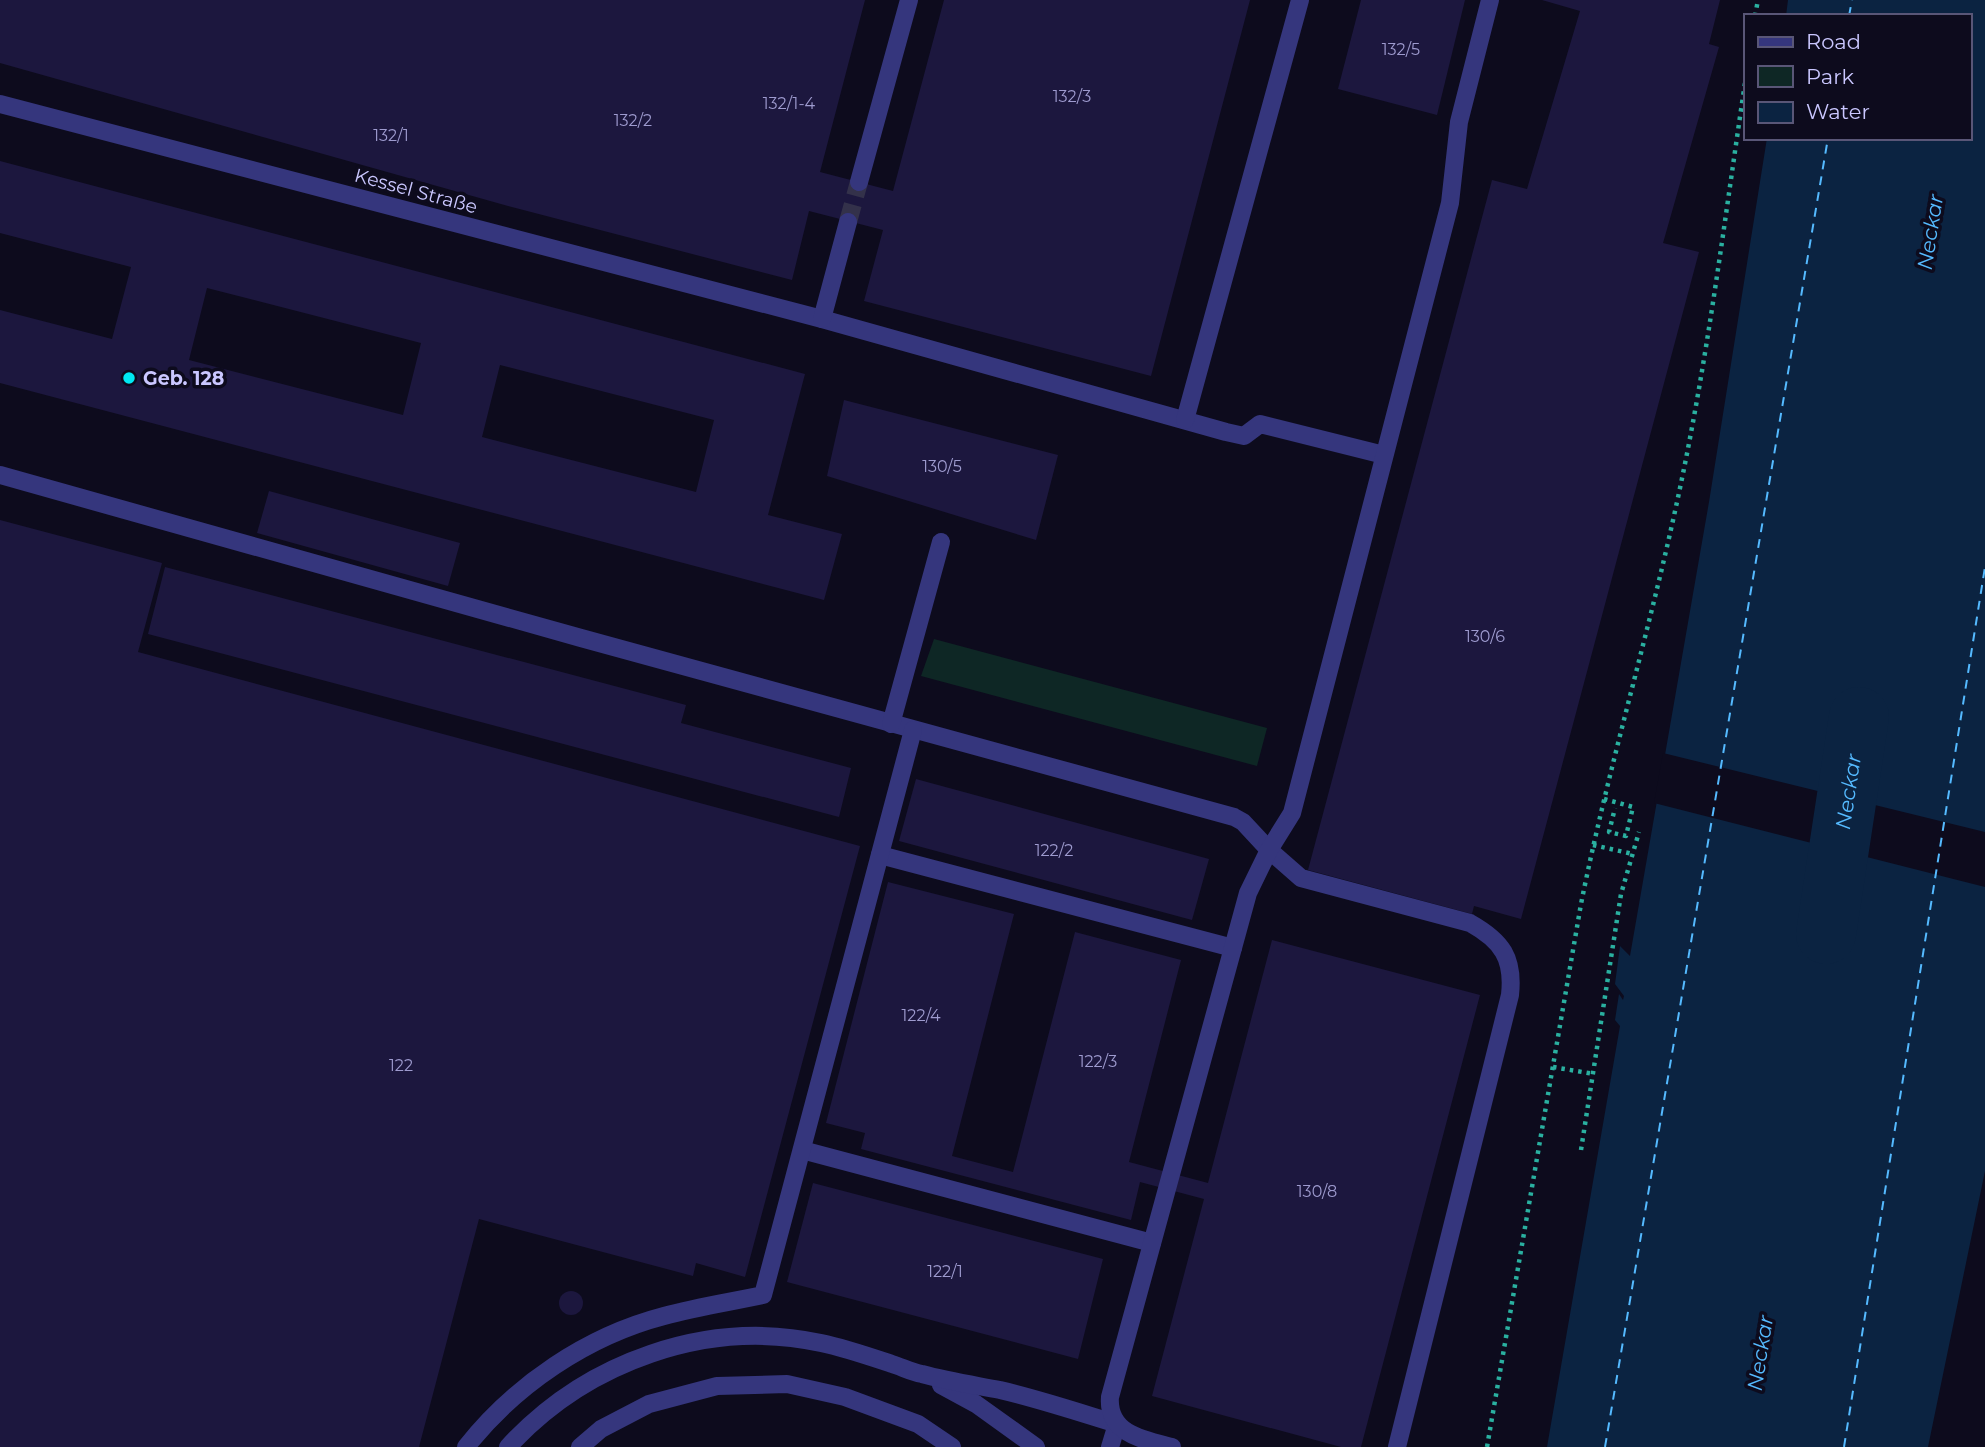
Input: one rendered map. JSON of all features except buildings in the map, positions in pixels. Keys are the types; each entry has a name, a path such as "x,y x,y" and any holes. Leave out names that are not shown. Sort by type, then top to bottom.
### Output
{"street":[{"path":"859,182 909,0"},
{"path":"1185,421 1300,0"},
{"path":"1172,1447 1126,1433 1117,1424 1109,1406 1110,1396 1248,893 1269,850 1292,813 1450,202 1459,121 1490,0"},
{"name":"Kessel Straße","path":"0,104 822,319 1244,436 1260,424 1384,455"},
{"path":"822,319 848,222"},
{"path":"0,475 1234,817 1243,822 1301,878 1470,923 1493,938 1501,947 1510,971 1510,995 1397,1447"},
{"path":"891,724 941,542"},
{"path":"466,1447 509,1401 544,1373 582,1349 663,1316 763,1295 913,730"},
{"path":"880,855 1233,948"},
{"path":"802,1150 1152,1242"},
{"path":"508,1447 548,1410 587,1383 633,1360 674,1346 716,1338 754,1336 819,1343 863,1354 919,1374 1001,1391 1117,1424"},
{"path":"919,1374 976,1404 1036,1447"},
{"path":"580,1447 601,1429 649,1404 717,1386 787,1384 845,1397 918,1424 952,1447"},
{"path":"1110,1447 1117,1424"}],"path":[{"path":"1487,1447 1593,845 1677,503 1702,371 1744,90"},
{"path":"1604,799 1633,807 1626,836 1609,832 1615,808"},
{"path":"1581,1150 1621,894 1639,832"},
{"path":"1593,845 1633,854"},
{"path":"1553,1067 1594,1074"}],"green space":[{"path":"934,639 1267,728 1257,766 921,676"}],"water":[{"path":"1788,0 1985,0 1985,1171 1928,1447 1547,1447 1620,1026 1615,1020 1619,994 1623,1000 1624,996 1615,984 1620,946 1630,956 1709,502 1767,140 1971,140 1971,14 1786,14","holes":["1846,795 1857,811 1847,850 1842,854 1825,850 1821,844 1831,804"]}],"pier":[{"path":"1663,753 1985,832 1985,887 1829,848 1844,848 1853,811 1845,800 1835,806 1825,843 1827,847 1654,803"}],"waterway":[{"name":"Neckar","path":"1826,934 1859,717"}],"ferry route":[{"path":"1849,14 1852,0"},
{"path":"1605,1447 1828,140"},
{"path":"1844,1447 1985,567"}],"tunnel":[{"path":"848,222 859,182"}],"place":[{"name":"Geb. 128","path":"129,378"}]}
